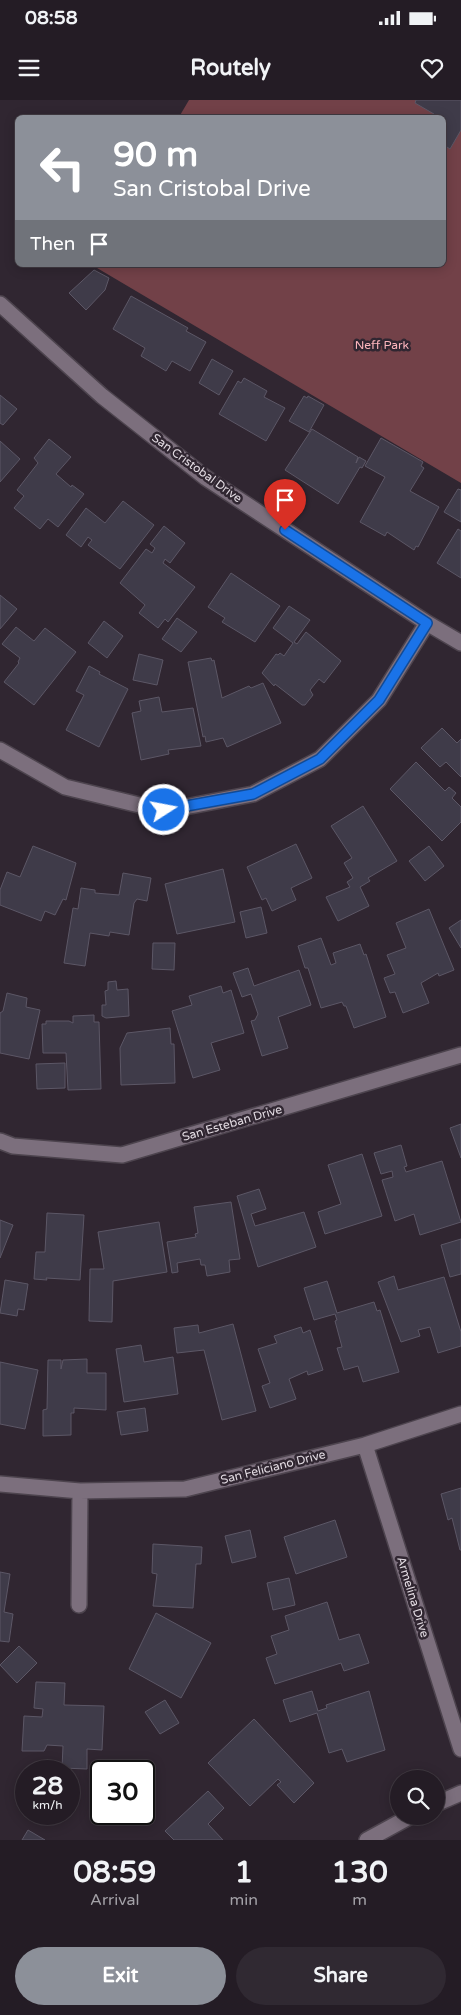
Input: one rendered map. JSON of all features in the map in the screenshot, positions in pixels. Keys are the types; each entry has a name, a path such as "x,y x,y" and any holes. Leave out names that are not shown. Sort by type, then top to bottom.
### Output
{"street":[{"name":"San Cristobal Drive","path":"0,304 102,396 206,478 427,623 461,643"},
{"path":"0,750 65,787 164,810 253,794 320,759 379,700 427,623"},
{"name":"San Esteban Drive","path":"0,1142 13,1146 122,1155 461,1055"},
{"name":"San Feliciano Drive","path":"0,1484 80,1491 185,1488 366,1445 461,1414"},
{"name":"Armelina Drive","path":"366,1445 461,1749"},
{"path":"79,1605 80,1491"},
{"path":"445,1800 461,1793"},
{"path":"366,1840 395,1825"}],"green space":[{"name":"Neff Park","path":"189,100 461,100 461,483 95,267 446,267 446,115 180,115"}],"building":[{"path":"416,100 461,100 461,130 450,149 446,146 446,115 433,115 415,103"},
{"path":"94,270 109,278 105,290 86,310 69,293"},
{"path":"131,296 188,328 186,331 206,342 190,371 172,361 166,371 141,356 145,348 113,329"},
{"path":"212,359 233,371 219,395 199,383"},
{"path":"244,378 267,391 264,397 285,408 266,441 219,414 238,381 241,383"},
{"path":"0,395 17,409 3,425 0,423"},
{"path":"304,396 307,398 308,396 324,405 309,432 289,421"},
{"path":"312,429 358,457 356,463 359,457 366,461 362,468 360,467 338,504 285,470"},
{"path":"381,438 423,462 421,466 424,468 410,491 439,507 418,547 416,546 414,550 387,532 385,536 360,522 385,477 365,466"},
{"path":"49,439 71,457 56,474 71,487 72,485 84,494 58,527 48,519 40,529 14,508 24,496 17,490 38,463 34,458"},
{"path":"0,441 20,459 0,482"},
{"path":"458,489 461,490 461,522 444,512"},
{"path":"123,501 154,525 120,569 88,545 92,540 88,537 81,547 66,535 86,508 105,523"},
{"path":"164,526 185,543 170,563 165,559 163,563 195,587 168,622 165,619 158,628 139,613 145,605 120,583 146,549 152,553 155,548 150,544"},
{"path":"458,529 461,531 461,578 437,563"},
{"path":"231,573 280,606 255,642 222,622 225,618 208,607"},
{"path":"0,595 17,609 0,629"},
{"path":"289,606 310,620 294,642 297,644 306,632 341,661 324,683 319,679 310,690 313,695 305,705 302,705 275,684 274,686 262,673 276,654 280,653 284,656 293,643 273,628"},
{"path":"177,618 197,632 181,652 162,639"},
{"path":"104,621 123,636 107,658 88,643"},
{"path":"16,627 34,641 45,628 76,652 34,705 4,682 19,663 20,658 2,644"},
{"path":"139,654 163,660 157,685 133,680"},
{"path":"211,658 212,661 214,660 222,698 249,686 251,688 263,683 281,723 227,747 223,738 206,742 205,736 203,737 188,662"},
{"path":"89,666 100,672 99,674 128,689 99,747 66,730 84,695 76,691"},
{"path":"159,697 162,712 193,708 201,746 168,750 169,754 141,760 132,713 141,711 139,701"},
{"path":"442,728 457,743 461,739 461,777 446,762 440,767 421,748"},
{"path":"416,762 445,791 449,787 456,793 452,798 461,807 461,822 442,841 390,789"},
{"path":"363,806 397,861 368,878 370,881 360,887 369,906 338,921 326,897 350,887 347,882 353,878 344,863 352,858 331,826"},
{"path":"296,844 312,878 291,888 296,900 272,911 266,898 262,900 247,867"},
{"path":"33,846 76,863 66,900 63,899 55,915 45,911 41,921 0,905 0,890 7,872 20,877"},
{"path":"429,846 444,866 425,881 409,861"},
{"path":"223,869 235,922 177,934 165,884"},
{"path":"123,873 151,878 147,901 137,899 134,903 129,935 110,932 109,936 90,933 85,966 64,963 73,908 78,909 81,888 95,890 95,893 119,895"},
{"path":"261,907 267,933 246,938 240,912"},
{"path":"429,909 454,970 439,976 438,973 421,983 429,1003 403,1013 395,992 390,993 384,978 395,974 387,955 406,948 396,923"},
{"path":"461,920 461,948 449,928"},
{"path":"321,938 331,965 336,963 333,953 360,944 364,955 366,954 386,1017 354,1028 346,1006 342,1002 321,1008 308,968 305,968 298,946"},
{"path":"153,943 175,943 174,970 152,969"},
{"path":"248,968 254,986 299,970 311,1005 278,1017 288,1048 262,1056 251,1021 255,1020 258,1014 251,994 242,997 233,973"},
{"path":"116,981 117,990 128,989 129,1016 106,1018 102,1016 102,1005 106,1005 105,991 108,990 108,982"},
{"path":"221,986 223,993 231,990 244,1033 211,1043 220,1070 193,1078 172,1011 192,1005 189,996"},
{"path":"7,993 27,998 26,1007 40,1010 29,1059 0,1053 0,1013 3,1011"},
{"path":"94,1015 94,1022 99,1022 101,1089 68,1090 66,1053 43,1053 42,1024 46,1024 46,1021 69,1021 73,1023 73,1016"},
{"path":"170,1028 171,1044 174,1044 175,1083 121,1085 120,1048 127,1033"},
{"path":"65,1063 65,1088 37,1089 36,1064"},
{"path":"461,1124 461,1158 450,1128"},
{"path":"401,1145 407,1166 404,1167 406,1172 442,1161 461,1222 420,1235 414,1214 395,1221 382,1180 393,1177 392,1171 381,1174 374,1153"},
{"path":"362,1154 382,1216 325,1234 318,1212 341,1204 328,1165"},
{"path":"259,1189 266,1209 251,1214 255,1226 304,1212 316,1247 258,1267 237,1196"},
{"path":"231,1202 240,1259 229,1260 230,1272 207,1276 205,1265 201,1265 200,1259 177,1263 178,1272 172,1273 167,1242 196,1237 195,1234 198,1233 194,1207"},
{"path":"47,1213 84,1215 80,1280 34,1279 36,1252 45,1252"},
{"path":"0,1220 13,1225 0,1258"},
{"path":"159,1222 167,1272 113,1281 112,1322 89,1321 90,1269 104,1269 98,1232"},
{"path":"461,1239 461,1274 450,1277 441,1245"},
{"path":"394,1276 398,1290 444,1277 461,1332 461,1346 438,1353 430,1327 418,1330 420,1336 401,1342 378,1282"},
{"path":"5,1280 28,1284 24,1310 18,1309 17,1316 0,1313"},
{"path":"327,1281 337,1313 374,1302 377,1311 380,1310 399,1372 363,1382 358,1366 344,1370 337,1348 342,1347 335,1314 314,1320 304,1288"},
{"path":"233,1324 256,1411 222,1420 204,1350 177,1353 174,1328 198,1325 199,1333"},
{"path":"301,1327 303,1333 310,1330 323,1370 308,1375 307,1371 289,1379 296,1399 270,1408 262,1386 270,1383 258,1349 277,1343 274,1336"},
{"path":"141,1345 144,1362 173,1357 178,1394 124,1402 116,1349"},
{"path":"87,1359 87,1373 106,1373 106,1410 74,1408 74,1413 71,1413 71,1435 43,1436 43,1410 47,1409 48,1360 61,1360 61,1369 63,1360"},
{"path":"0,1362 38,1370 25,1429 0,1424"},
{"path":"145,1408 148,1431 121,1435 117,1412"},
{"path":"461,1488 460,1550 452,1518 448,1520 441,1494"},
{"path":"335,1520 347,1557 296,1574 284,1537"},
{"path":"250,1530 256,1557 232,1563 225,1536"},
{"path":"153,1544 202,1547 201,1564 196,1564 193,1608 153,1606 157,1574 152,1573"},
{"path":"0,1572 10,1574 4,1612 13,1614 9,1642 0,1641"},
{"path":"289,1578 295,1605 273,1610 267,1583"},
{"path":"327,1602 339,1640 359,1634 369,1663 344,1671 341,1663 275,1684 266,1658 277,1654 271,1636 289,1630 285,1616"},
{"path":"156,1613 211,1643 181,1698 129,1669"},
{"path":"19,1646 37,1663 17,1683 0,1665"},
{"path":"36,1682 65,1683 64,1705 104,1706 102,1750 87,1749 87,1769 80,1769 80,1760 62,1760 63,1746 47,1745 44,1751 22,1751 24,1716 42,1717 43,1709 34,1708"},
{"path":"312,1691 318,1711 327,1708 326,1705 369,1691 385,1750 347,1762 342,1749 329,1753 317,1713 290,1722 283,1700"},
{"path":"165,1700 179,1723 160,1734 145,1712"},
{"path":"254,1719 314,1783 294,1803 277,1785 281,1782 278,1779 250,1806 208,1763"},
{"path":"208,1791 224,1808 208,1824 223,1840 174,1840 165,1831"},
{"path":"28,1830 45,1840 22,1840"}],"route":[{"path":"164,810 253,794 320,759 379,700 427,623 285,530"}]}
